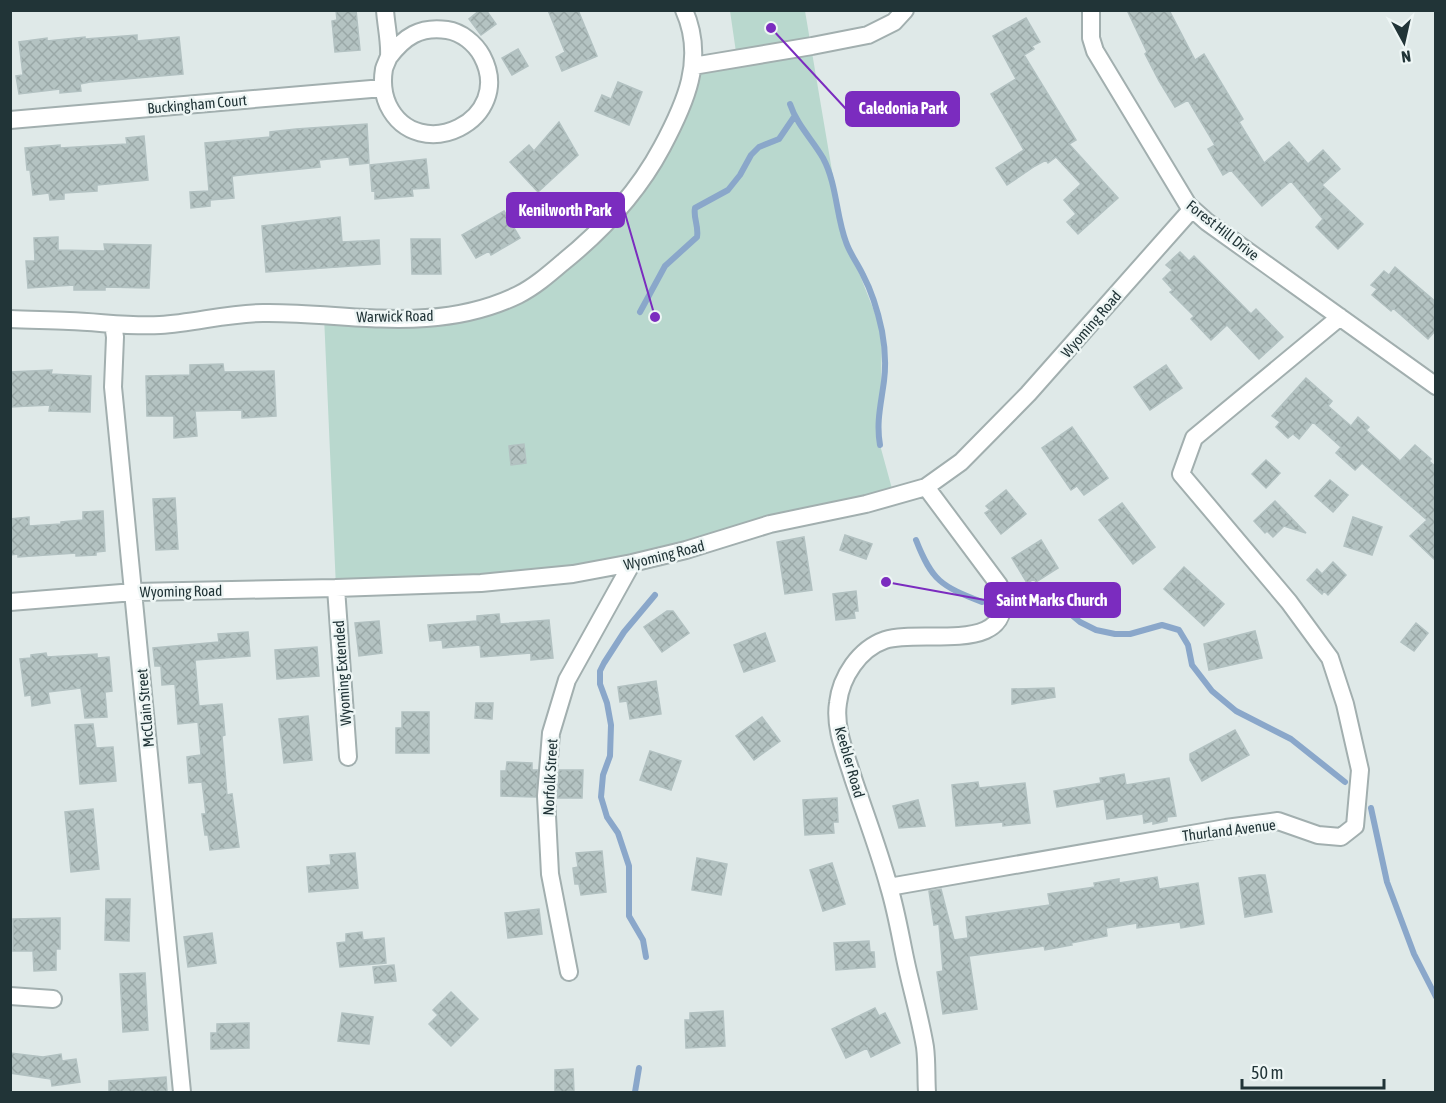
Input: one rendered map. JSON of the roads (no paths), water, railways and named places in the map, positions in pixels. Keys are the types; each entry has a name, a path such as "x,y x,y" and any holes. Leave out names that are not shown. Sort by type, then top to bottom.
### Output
{"street":[{"path":"385,10 389,57"},
{"path":"684,10 694,42 693,66 868,35 894,22 905,10"},
{"name":"Forest Hill Drive","path":"1091,10 1091,38 1095,51 1179,193 1192,209 1436,386"},
{"path":"431,29 449,30 465,37 478,49 486,64 489,82 486,99 478,115 464,126 448,133 430,134 413,130 399,120 388,105 383,88 385,67 389,57 399,43 414,33 431,29"},
{"name":"Warwick Road","path":"10,319 160,325 231,314 264,313 427,318 479,308 519,294 540,281 594,237 632,196 673,127 693,66"},
{"name":"Buckingham Court","path":"10,120 383,88"},
{"name":"Wyoming Road","path":"10,602 134,592 336,588 505,581 573,574 632,563 697,547 770,524 866,504 926,487 961,462 1028,394 1192,209"},
{"name":"Thurland Avenue","path":"889,887 1278,821 1318,835 1341,837 1355,826 1360,770 1345,704 1330,658 1289,602 1181,474 1194,438 1340,317"},
{"name":"McClain Street","path":"112,324 115,337 112,387 182,1092"},
{"name":"Keebler Road","path":"889,887 844,751 837,705 840,690 854,664 869,649 885,640 914,636 958,637 979,633 992,626 1003,610 1004,599 999,585 926,487"},
{"name":"Norfolk Street","path":"569,972 550,874 546,796 551,733 567,680 632,563"},
{"name":"Wyoming Extended","path":"336,588 348,757"},
{"path":"889,887 925,1048 927,1092"},
{"path":"10,996 53,999"}],"waterway":[{"path":"790,104 828,168 846,242 869,288 879,317 885,362 879,421 880,445"},
{"path":"640,312 665,266 697,237 695,208 728,190 751,155 759,147 779,139 794,117"},
{"path":"916,540 927,565 940,580 947,586 982,602"},
{"path":"646,957 643,940 629,916 629,866 618,833 607,817 601,797 603,775 610,756 611,725 607,703 600,684 600,671 624,632 655,595"},
{"path":"1025,608 1054,608 1068,612 1080,622 1096,630 1115,634 1130,634 1162,625 1179,630 1188,645 1192,665 1212,691 1236,711 1291,739 1345,782"},
{"path":"1371,808 1387,882 1414,954 1436,997"},
{"path":"635,1092 639,1068"}],"place":[{"name":"Caledonia Park","path":"771,28"},
{"name":"Kenilworth Park","path":"655,317"},
{"name":"Saint Marks Church","path":"886,582"}]}
